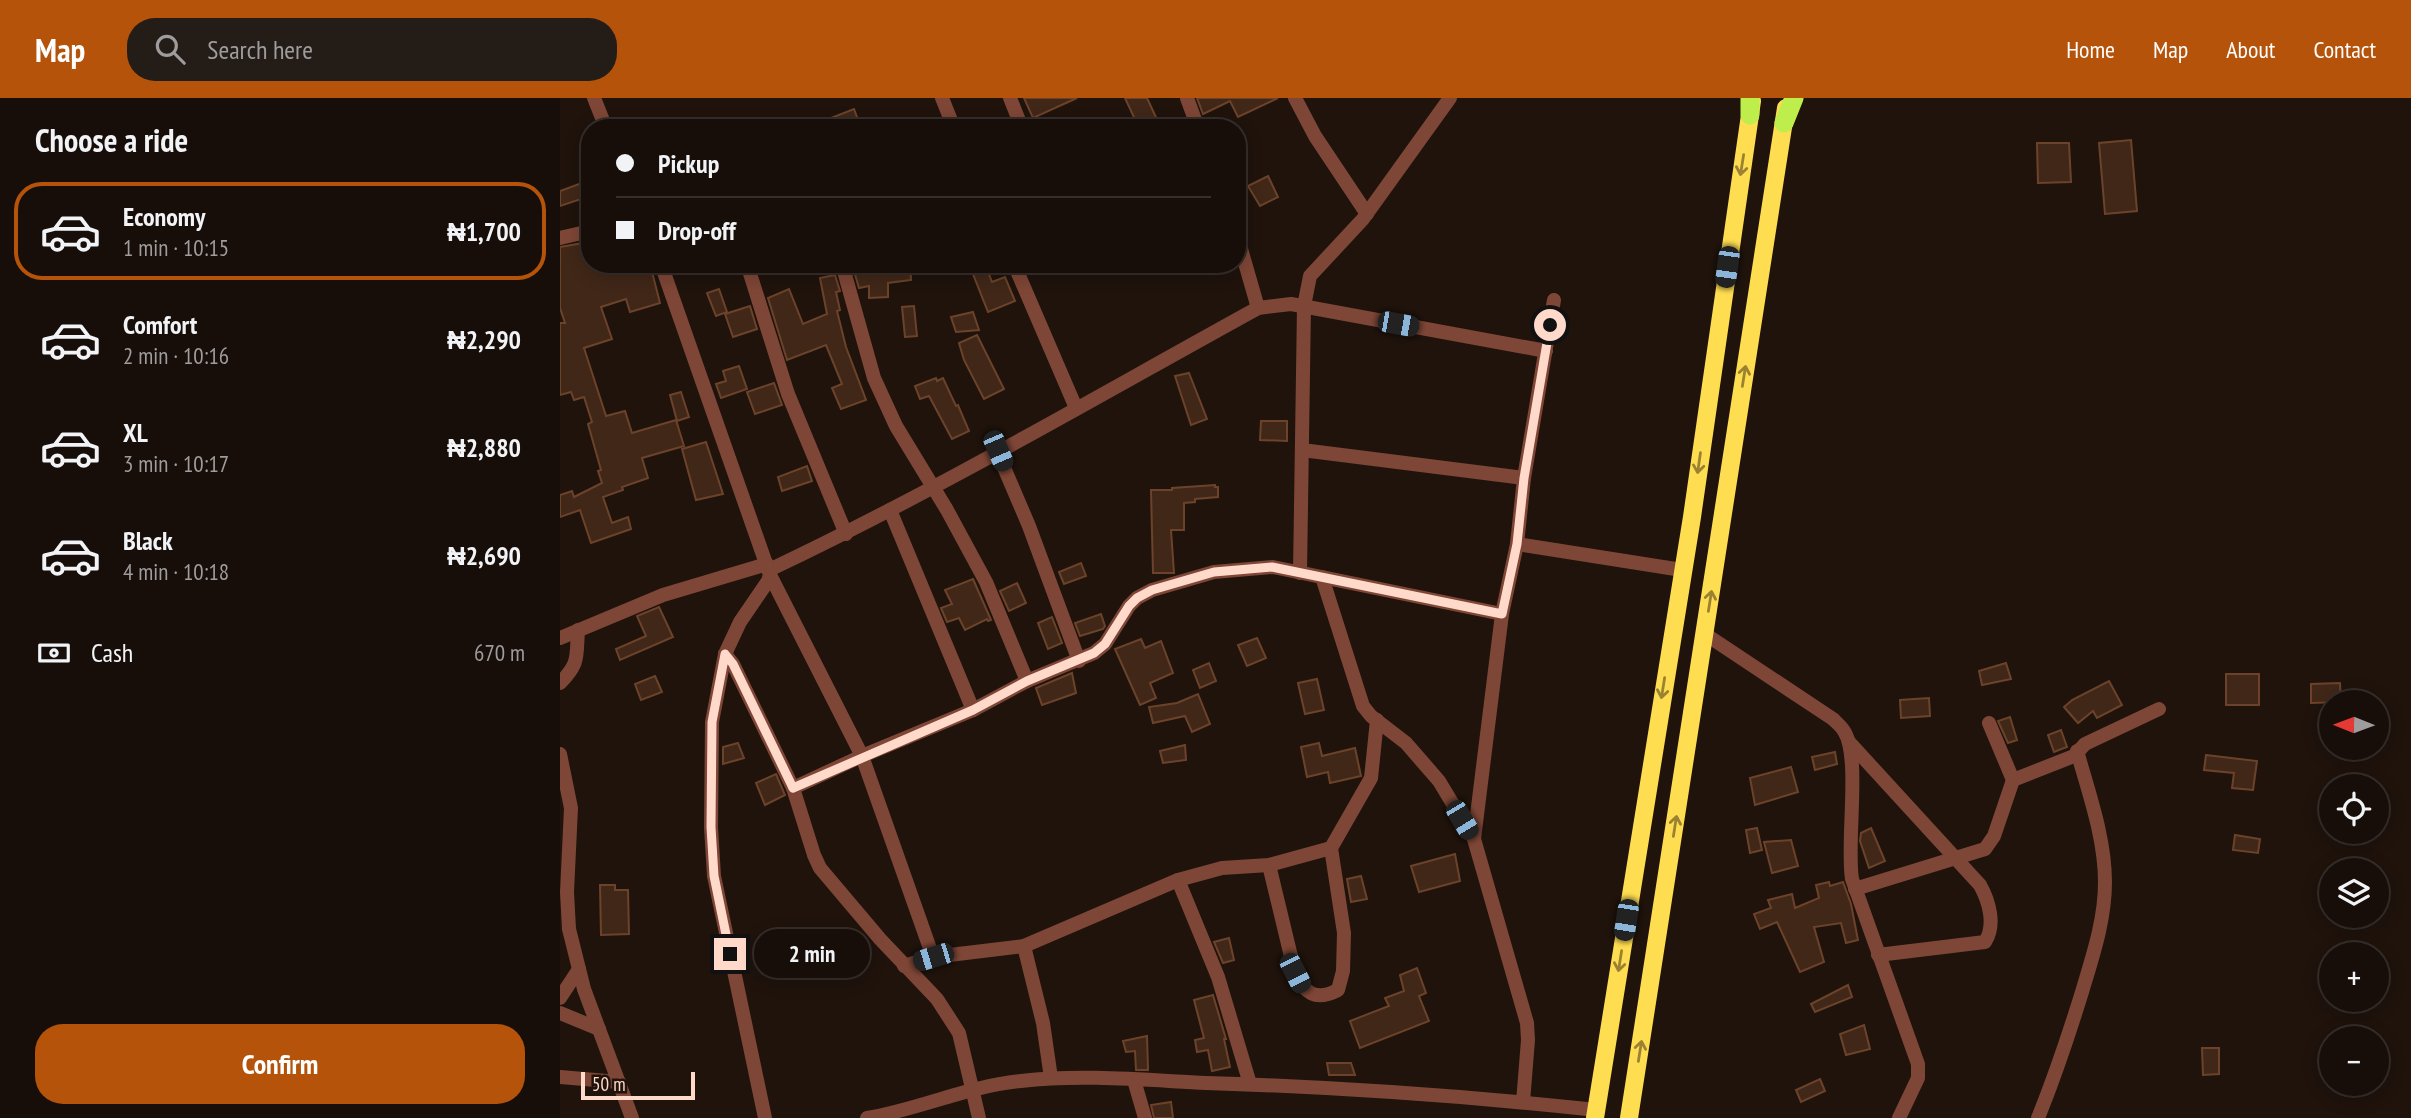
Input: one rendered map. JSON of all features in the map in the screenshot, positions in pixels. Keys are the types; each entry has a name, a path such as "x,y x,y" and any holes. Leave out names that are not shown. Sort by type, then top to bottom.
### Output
{"highway":[{"path":"1784,123 1794,98"}],"main road":[{"path":"1629,1118 1788,98"},
{"path":"1596,1114 1682,569 1751,104"}],"street":[{"path":"942,98 950,119"},
{"path":"1010,98 1018,119"},
{"path":"1187,98 1195,119"},
{"path":"1295,98 1314,136 1367,214"},
{"path":"1300,573 1304,306 1310,276 1367,214 1450,98"},
{"path":"598,99 604,119"},
{"path":"560,238 581,233"},
{"path":"1246,266 1258,308"},
{"path":"664,273 751,525 769,570 862,756 933,957"},
{"path":"750,273 788,394 846,534"},
{"path":"845,273 874,377 896,426 986,582 1027,681"},
{"path":"1018,273 1076,408"},
{"path":"1474,839 1502,614 1517,544 1524,478 1554,300"},
{"path":"560,638 663,595 769,570 846,534 1258,308 1291,304 1546,351"},
{"path":"1302,450 1524,478"},
{"path":"998,451 1079,661"},
{"path":"890,510 973,710"},
{"path":"1517,544 1682,569"},
{"path":"793,788 973,710 1027,681 1079,661 1105,644 1129,606 1152,590 1214,572 1272,567 1502,614"},
{"path":"765,1118 714,876 712,722 725,654 769,570"},
{"path":"1322,577 1363,706 1406,743 1439,780 1474,839 1527,1023 1523,1102"},
{"path":"560,683 576,663 578,630"},
{"path":"1705,634 1833,719 1844,730 1849,742 1853,790 1849,862 1855,889 1918,1065 1918,1078 1899,1118"},
{"path":"725,654 733,664 793,788 820,868 904,966 937,999 959,1033 979,1118"},
{"path":"2013,779 2074,756 2085,744 2160,709"},
{"path":"1269,865 1295,973 1303,989 1314,995 1329,995 1338,990 1343,971 1344,946 1331,848 1371,778 1377,720"},
{"path":"1855,889 1985,849 1991,843 2013,779 1989,723"},
{"path":"1849,742 1980,885 1987,897 1990,917 1990,934 1985,942 1878,955"},
{"path":"2038,1118 2062,1058 2098,941 2102,916 2105,879 2098,829 2077,751"},
{"path":"560,754 569,794 564,841 569,929 579,969 632,1118"},
{"path":"904,966 933,957 1024,946 1178,880 1222,868 1269,865 1331,848"},
{"path":"1178,880 1218,977 1251,1084"},
{"path":"1024,946 1043,1023 1051,1078"},
{"path":"560,998 579,969"},
{"path":"560,1013 599,1029"},
{"path":"560,1077 619,1082"},
{"path":"867,1118 990,1085 1051,1078 1251,1084 1523,1102 1596,1114"},
{"path":"1134,1080 1145,1118"}],"building":[{"path":"1024,98 1077,98 1033,118"},
{"path":"1125,98 1147,98 1157,119 1135,119"},
{"path":"1197,98 1278,98 1238,117 1230,101 1203,114"},
{"path":"854,109 858,119 828,119"},
{"path":"2131,140 2137,211 2105,214 2099,143"},
{"path":"2037,143 2069,143 2071,182 2038,183"},
{"path":"1268,176 1278,197 1260,206 1248,186"},
{"path":"581,183 581,199 560,206 560,191"},
{"path":"581,243 581,273 652,273 660,303 630,312 626,299 601,307 612,339 584,348 606,416 625,411 632,433 676,420 684,446 642,458 648,478 603,497 612,523 628,517 631,529 591,543 580,510 560,517 560,495 572,491 574,497 602,483 588,424 592,422 584,397 574,400 571,392 560,395 560,323 565,323 560,308 560,247"},
{"path":"855,273 911,273 911,280 888,283 888,297 869,298 869,286 859,288"},
{"path":"973,273 988,273 992,282 1005,277 1015,301 988,312"},
{"path":"835,275 840,291 836,292 840,310 837,311 846,347 866,400 841,409 832,388 842,384 826,345 787,360 768,298 789,289 803,324 827,314 820,278"},
{"path":"719,289 727,312 716,316 707,293"},
{"path":"750,306 757,329 733,337 725,314"},
{"path":"914,306 917,336 905,337 902,307"},
{"path":"973,312 979,330 956,332 951,317"},
{"path":"977,335 1004,389 984,399 964,360 959,343"},
{"path":"739,366 747,389 721,398 716,384 726,381 723,371"},
{"path":"1189,373 1207,419 1191,425 1175,376"},
{"path":"936,378 937,381 943,378 969,431 952,439 929,396 920,399 915,386"},
{"path":"774,383 782,405 755,414 747,392"},
{"path":"681,392 689,417 677,421 670,395"},
{"path":"1261,421 1287,421 1287,441 1260,440"},
{"path":"706,442 723,494 696,500 682,449"},
{"path":"807,466 812,481 782,491 778,477"},
{"path":"1215,485 1218,487 1218,497 1184,503 1184,530 1171,530 1174,573 1153,573 1151,490"},
{"path":"1081,563 1086,576 1064,584 1059,572"},
{"path":"973,579 991,620 987,619 965,630 959,618 947,622 941,608 952,604 945,590"},
{"path":"1017,583 1026,603 1009,611 1000,591"},
{"path":"659,607 673,637 620,660 616,649 646,636 637,616"},
{"path":"1101,614 1105,626 1103,629 1080,636 1075,623"},
{"path":"1052,617 1062,643 1048,649 1038,623"},
{"path":"1257,638 1266,658 1247,666 1238,645"},
{"path":"1141,639 1145,648 1161,641 1173,673 1150,683 1156,698 1140,705 1115,649"},
{"path":"1209,663 1216,681 1200,688 1193,670"},
{"path":"2006,663 2011,679 1982,685 1979,671"},
{"path":"1072,673 1076,693 1042,705 1036,688"},
{"path":"2226,674 2259,674 2259,705 2226,705"},
{"path":"655,676 662,692 641,700 635,684"},
{"path":"1317,679 1324,710 1305,714 1298,683"},
{"path":"2109,681 2122,705 2097,718 2093,711 2078,723 2064,707"},
{"path":"2340,683 2340,690 2319,690 2319,703 2311,703 2311,684"},
{"path":"1198,694 1210,724 1192,732 1185,716 1153,723 1149,707 1177,703"},
{"path":"1929,698 1930,716 1901,718 1900,700"},
{"path":"2010,717 2017,740 2008,743 1998,721"},
{"path":"2061,730 2067,747 2054,752 2048,735"},
{"path":"738,743 744,758 723,764 723,747"},
{"path":"1319,743 1322,756 1355,748 1361,776 1330,783 1328,772 1307,777 1301,747"},
{"path":"1185,745 1186,760 1163,763 1160,751"},
{"path":"1835,752 1837,764 1815,770 1812,757"},
{"path":"2206,755 2257,761 2253,790 2232,788 2234,773 2204,770"},
{"path":"1791,767 1798,792 1755,805 1750,778"},
{"path":"776,774 785,795 765,805 756,783"},
{"path":"1757,828 1762,850 1750,853 1746,830"},
{"path":"1871,828 1885,861 1869,868 1860,841 1861,833"},
{"path":"2235,835 2260,839 2258,853 2233,850"},
{"path":"1791,840 1798,866 1772,873 1764,842"},
{"path":"1455,854 1460,881 1419,892 1411,866"},
{"path":"1361,876 1367,899 1351,902 1347,879"},
{"path":"1829,882 1830,886 1843,882 1851,904 1858,940 1846,943 1841,923 1814,927 1824,962 1800,972 1777,922 1760,929 1754,914 1771,908 1768,900 1792,894 1795,908 1819,898 1816,885"},
{"path":"600,885 615,885 615,890 628,890 629,934 601,935"},
{"path":"1229,938 1234,960 1223,963 1214,942"},
{"path":"1417,968 1426,993 1419,996 1429,1021 1360,1048 1350,1021 1389,1006 1385,998 1404,991 1400,975"},
{"path":"1848,985 1852,997 1815,1012 1811,1004"},
{"path":"1213,995 1226,1039 1230,1067 1212,1071 1208,1050 1197,1052 1195,1040 1204,1038 1194,1000"},
{"path":"1864,1025 1870,1049 1846,1055 1840,1034"},
{"path":"1147,1036 1148,1070 1136,1070 1135,1051 1126,1052 1123,1041"},
{"path":"2202,1048 2219,1048 2219,1074 2203,1075"},
{"path":"1327,1063 1351,1063 1355,1075 1329,1075"},
{"path":"1820,1079 1825,1091 1801,1102 1796,1090"},
{"path":"1171,1102 1173,1118 1154,1118 1151,1105"}],"route":[{"path":"730,954 714,876 711,827 712,722 725,654 733,664 793,788 973,710 1027,681 1079,661 1105,644 1137,598 1152,590 1214,572 1272,567 1502,614 1517,544 1524,478 1550,325"}]}
